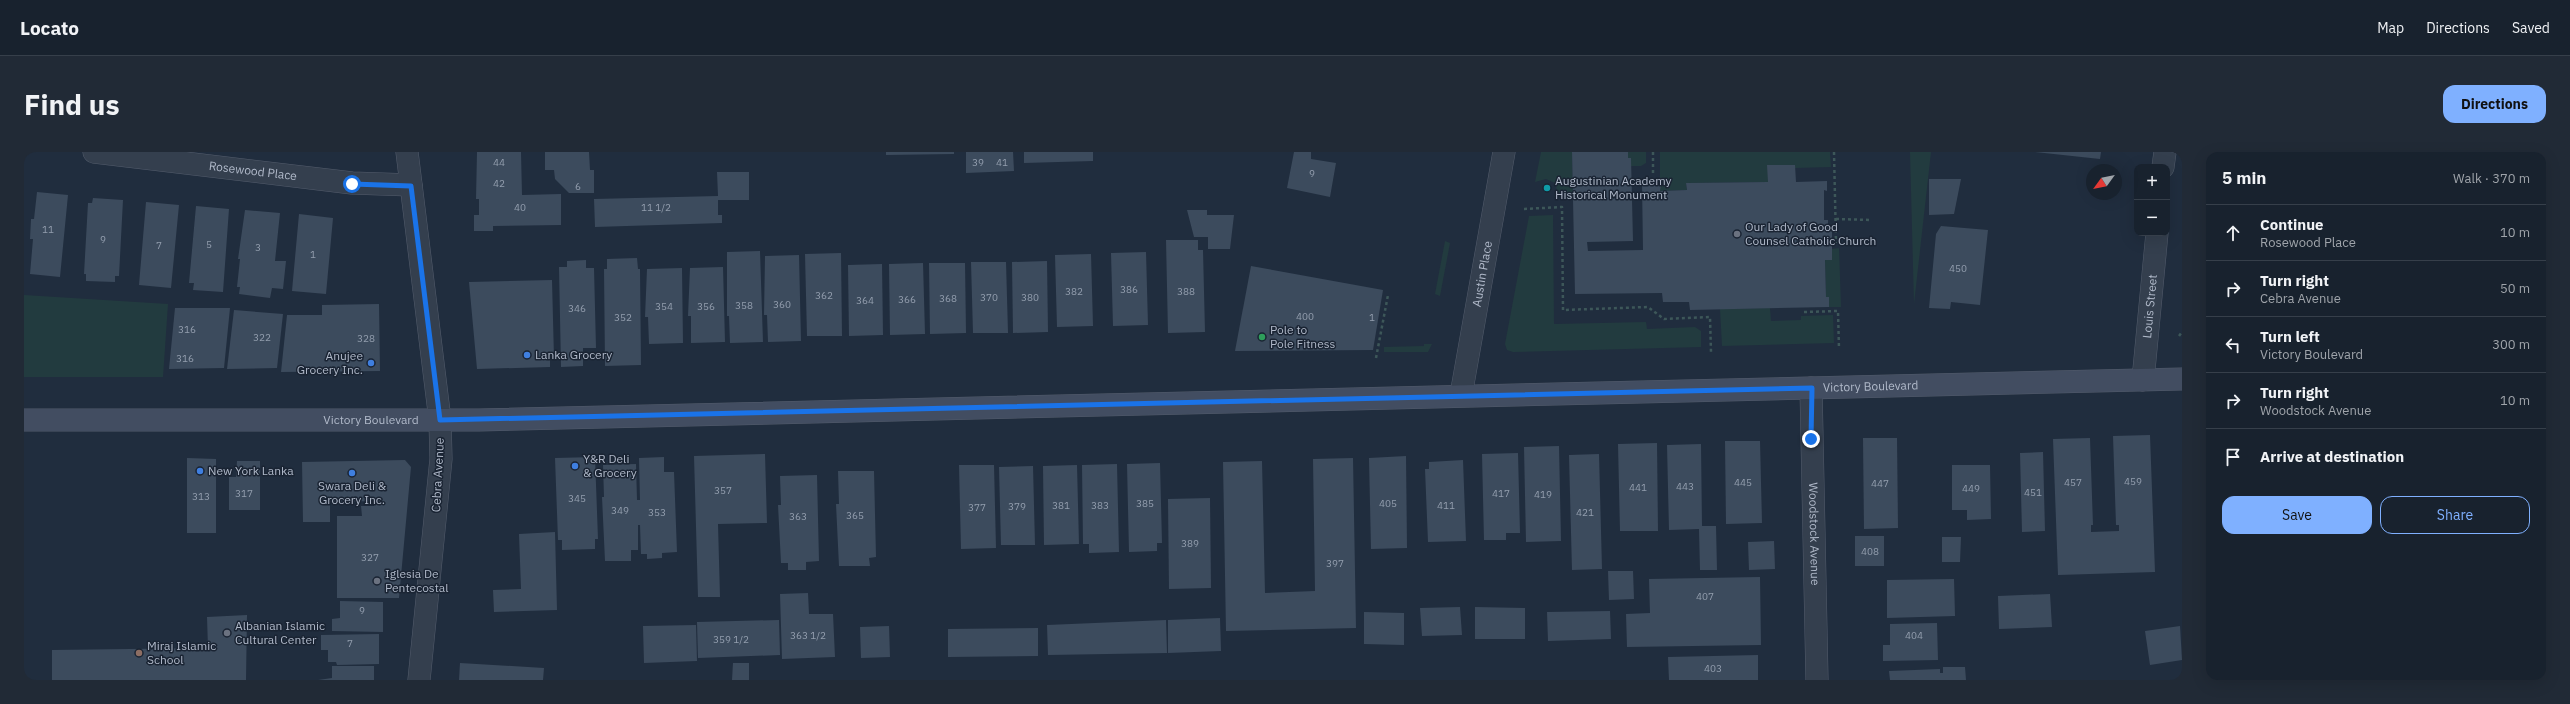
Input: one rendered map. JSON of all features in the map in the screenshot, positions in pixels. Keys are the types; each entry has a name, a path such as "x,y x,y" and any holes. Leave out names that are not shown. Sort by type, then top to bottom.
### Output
{"main road":[{"name":"Victory Boulevard","path":"24,420 440,420 2182,379"}],"street":[{"name":"Rosewood Place","path":"94,152 352,184 411,186"},
{"name":"Cebra Avenue","path":"406,152 440,420 441,459 419,680"},
{"name":"Austin Place","path":"1461,395 1504,152"},
{"path":"2163,164 2165,152"},
{"name":"Louis Street","path":"2143,380 2157,236"},
{"name":"Woodstock Avenue","path":"1812,388 1817,680"}],"path":[{"path":"1653,152 1653,173"},
{"path":"1834,152 1836,243"},
{"path":"1524,209 1562,207 1564,310 1648,307 1664,319 1710,317 1711,352"},
{"path":"1836,219 1872,220"},
{"path":"1376,358 1388,295"},
{"path":"1804,312 1838,312 1839,349"},
{"path":"2178,336 2182,332"}],"green space":[{"path":"1541,152 1572,152 1573,194 1554,197 1557,190 1555,183 1546,179 1535,182"},
{"path":"1628,152 1646,152 1646,163 1641,166 1631,166 1631,158 1628,158"},
{"path":"1660,152 1830,152 1831,167 1795,168 1795,165 1768,165 1768,182 1686,183 1687,190 1660,191"},
{"path":"1910,152 1931,152 1914,304"},
{"path":"1553,215 1554,324 1646,322 1647,329 1695,327 1701,331 1701,347 1513,352 1507,350 1505,344 1529,216"},
{"path":"1445,241 1450,243 1440,296 1435,294"},
{"path":"1839,248 1841,307 1829,307 1829,298 1826,297 1825,260 1832,260 1832,249"},
{"path":"24,295 168,304 163,377 24,377"},
{"path":"1770,308 1771,321 1801,320 1801,316 1833,315 1834,343 1722,346 1720,309"},
{"path":"1424,344 1432,344 1428,352 1384,352 1384,347 1424,346"}],"building":[{"path":"477,152 521,152 522,195 561,194 561,225 493,226 493,231 474,231 474,215 479,215 479,199 476,199"},
{"path":"545,152 589,152 590,170 594,170 594,193 569,193 555,179 554,170 545,170"},
{"path":"886,152 954,152 954,154 886,155"},
{"path":"966,152 1013,152 1014,171 966,173"},
{"path":"1024,152 1093,152 1093,161 1024,163"},
{"path":"1294,152 1311,152 1311,159 1336,163 1330,197 1287,188"},
{"name":"Our Lady of Good Counsel Catholic Church","path":"1572,152 1628,152 1628,158 1631,158 1633,241 1587,242 1588,251 1643,250 1642,184 1661,184 1660,191 1687,190 1686,183 1768,182 1767,165 1795,165 1796,182 1827,181 1827,191 1824,190 1824,220 1828,220 1828,228 1832,228 1832,260 1825,260 1826,297 1829,297 1829,307 1690,310 1689,302 1663,302 1662,293 1575,294"},
{"path":"2035,152 2101,152 2100,159"},
{"path":"717,172 749,172 749,200 718,200 718,215 722,215 722,223 595,227 594,199 718,196"},
{"path":"1929,179 1961,179 1954,214 1929,215"},
{"path":"37,192 68,195 60,277 30,274 33,239 30,239 31,219 34,219"},
{"path":"93,198 123,200 119,276 115,276 115,282 86,281 86,274 84,274 88,203 92,203"},
{"path":"146,202 179,205 171,288 139,285"},
{"path":"196,206 229,209 223,292 193,290 194,283 189,283"},
{"path":"245,210 280,213 275,261 286,261 283,289 272,288 270,298 239,294 240,287 237,287 240,259 238,259"},
{"path":"1187,210 1207,210 1207,215 1234,215 1230,249 1208,249 1208,237 1194,237"},
{"path":"299,214 333,218 326,294 292,291"},
{"path":"1941,226 1988,230 1980,305 1951,302 1950,309 1929,308 1936,234"},
{"path":"1166,240 1198,240 1198,250 1203,250 1205,332 1168,333"},
{"path":"760,251 763,342 730,343 729,316 727,316 727,252"},
{"path":"1146,252 1148,325 1113,326 1111,253"},
{"path":"841,253 842,336 807,336 805,254"},
{"path":"1091,254 1093,326 1057,327 1055,255"},
{"path":"799,255 801,341 768,342 767,315 764,315 765,256"},
{"path":"637,258 638,269 640,269 641,365 605,366 604,269 607,269 607,259"},
{"path":"586,260 586,268 594,268 596,348 583,348 583,366 561,367 559,267 567,267 567,261"},
{"path":"1047,261 1048,332 1013,333 1012,262"},
{"path":"971,262 1006,262 1008,333 973,333"},
{"path":"923,263 925,334 890,335 889,264"},
{"path":"929,263 965,263 966,333 930,334"},
{"path":"882,264 883,335 849,336 848,265"},
{"path":"1251,266 1383,290 1373,350 1235,351"},
{"path":"723,267 725,342 691,343 691,316 688,316 690,268"},
{"path":"682,268 683,343 649,344 648,317 645,317 647,269"},
{"path":"552,280 554,358 550,358 550,367 477,369 469,282"},
{"path":"379,304 380,371 281,372 287,315 322,315 322,305"},
{"path":"175,308 230,308 224,368 169,369"},
{"path":"234,310 283,314 277,368 227,369"},
{"path":"2150,435 2155,572 2058,575 2053,439 2090,438 2093,525 2091,525 2091,532 2119,531 2119,525 2116,525 2113,436"},
{"path":"1863,438 1897,438 1898,528 1864,529"},
{"path":"1725,441 1760,441 1762,523 1726,524"},
{"path":"1657,443 1658,531 1620,531 1618,444"},
{"path":"1701,444 1702,526 1716,526 1717,570 1700,570 1699,529 1669,530 1667,445"},
{"path":"1559,446 1561,541 1526,542 1524,447"},
{"path":"2043,452 2045,531 2022,532 2020,453"},
{"path":"1518,453 1520,533 1506,533 1506,540 1484,540 1482,454"},
{"path":"765,454 767,523 718,524 720,597 698,597 694,456"},
{"path":"1599,454 1602,569 1572,570 1569,455"},
{"path":"1406,456 1407,548 1371,549 1369,458"},
{"path":"595,457 598,539 595,539 595,549 562,550 562,540 558,540 555,458"},
{"path":"664,457 664,472 674,472 677,552 662,553 662,558 647,559 647,554 641,554 640,525 638,525 638,550 631,550 631,561 605,561 602,497 604,497 603,465 636,464 637,500 640,500 639,458"},
{"path":"187,458 216,459 216,533 187,533"},
{"path":"1353,458 1356,628 1226,631 1223,462 1262,461 1265,593 1315,591 1313,459"},
{"path":"405,460 411,467 399,598 337,598 337,516 362,516 361,506 374,506 374,501 330,502 330,522 303,522 302,462"},
{"path":"1463,460 1466,541 1428,542 1425,469 1429,469 1429,462"},
{"path":"237,461 260,461 260,510 229,510 229,477 236,477"},
{"path":"1160,463 1162,543 1157,543 1157,551 1129,552 1127,464"},
{"path":"1117,464 1119,552 1089,553 1089,544 1083,544 1082,465"},
{"path":"959,465 994,465 996,548 961,549"},
{"path":"1077,465 1079,544 1044,545 1043,466"},
{"path":"1952,465 1990,465 1991,519 1967,520 1967,510 1952,510"},
{"path":"1033,466 1035,545 1001,545 999,467"},
{"path":"838,471 874,471 876,557 869,558 870,566 839,566 836,504 839,504"},
{"path":"817,475 819,561 806,562 806,570 788,570 788,563 781,563 778,505 781,505 780,476"},
{"path":"1210,498 1211,588 1169,589 1168,499"},
{"path":"555,532 557,610 494,612 493,590 521,589 519,534"},
{"path":"1855,536 1884,536 1884,566 1855,566"},
{"path":"1942,537 1961,537 1960,562 1942,562"},
{"path":"1774,541 1775,569 1749,570 1748,542"},
{"path":"1608,571 1633,571 1634,599 1609,600"},
{"path":"1760,577 1761,645 1627,647 1626,614 1650,613 1649,579"},
{"path":"1954,579 1955,616 1887,618 1887,580"},
{"path":"808,593 809,614 833,614 835,657 782,659 780,594"},
{"path":"2050,594 2052,627 1999,629 1998,596"},
{"path":"340,601 383,602 383,632 332,631 332,619 340,618"},
{"path":"1460,607 1462,635 1422,636 1420,608"},
{"path":"1475,607 1525,608 1525,639 1475,639"},
{"path":"1610,611 1611,639 1548,641 1547,612"},
{"path":"1364,612 1404,613 1404,645 1364,644"},
{"name":"Albanian Islamic Cultural Center","path":"247,615 246,680 52,680 52,650 208,648 207,617"},
{"path":"1220,618 1221,651 1168,653 1168,620"},
{"path":"779,620 780,655 698,658 697,622"},
{"path":"1166,620 1167,653 1048,655 1047,625"},
{"path":"1937,623 1938,660 1883,661 1883,645 1890,645 1890,624"},
{"path":"696,625 697,661 644,663 643,626"},
{"path":"889,626 890,657 861,658 860,627"},
{"path":"2180,626 2182,660 2150,665 2145,631"},
{"path":"1038,628 1038,656 948,657 948,629"},
{"path":"379,634 379,664 337,665 336,662 328,662 328,650 321,650 321,635"},
{"path":"1758,655 1758,680 1669,680 1668,657"},
{"path":"460,663 544,668 543,680 459,680"},
{"path":"733,663 749,663 749,680 732,680"},
{"path":"332,666 374,666 374,680 318,680 332,678"},
{"path":"1943,667 1965,667 1966,680 1890,680 1889,671 1940,669 1940,673 1943,673"}],"place":[{"name":"Augustinian Academy Historical Monument","path":"1547,188"},
{"name":"Our Lady of Good Counsel Catholic Church","path":"1737,234"},
{"name":"Pole to Pole Fitness","path":"1262,337"},
{"name":"Lanka Grocery","path":"527,355"},
{"name":"Anujee Grocery Inc.","path":"371,363"},
{"name":"Y&R Deli & Grocery","path":"575,466"},
{"name":"New York Lanka","path":"200,471"},
{"name":"Swara Deli & Grocery Inc.","path":"352,473"},
{"name":"Iglesia De Pentecostal","path":"377,581"},
{"name":"Albanian Islamic Cultural Center","path":"227,633"},
{"name":"Miraj Islamic School","path":"139,653"}],"route":[{"path":"352,184 411,186 440,420 1812,388 1811,439"}]}
